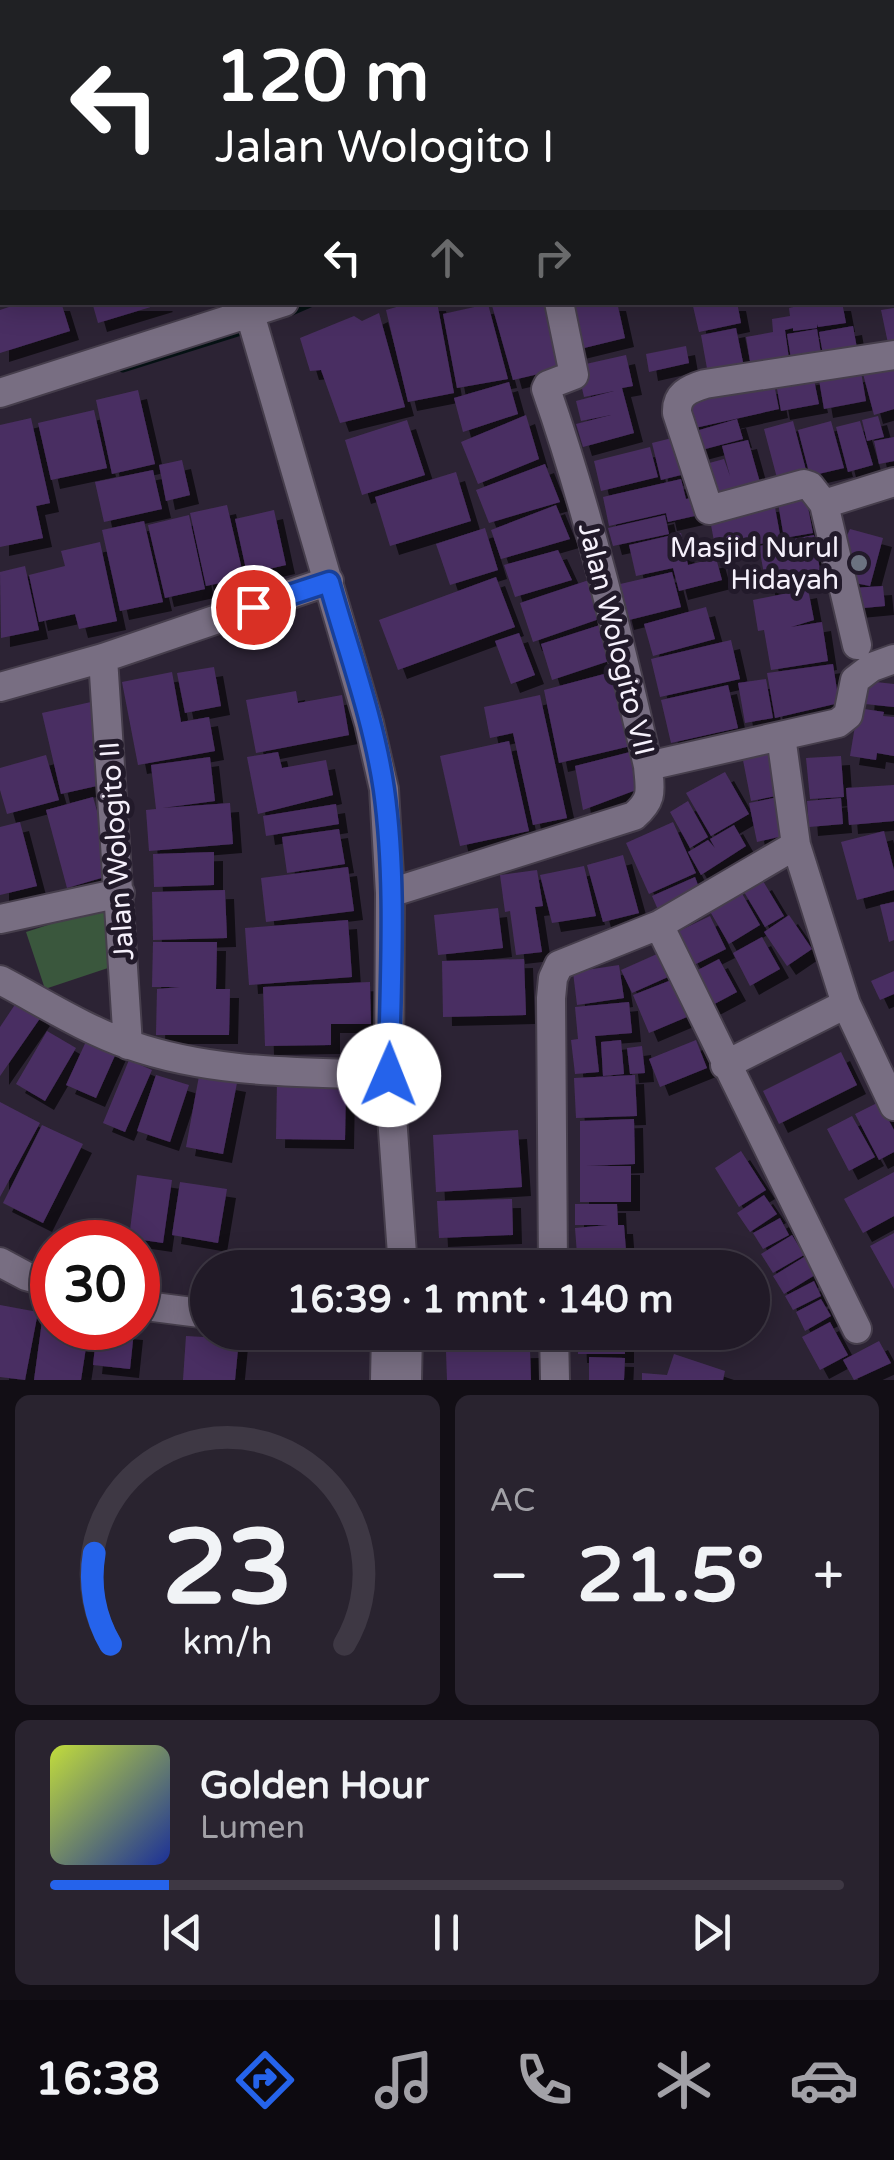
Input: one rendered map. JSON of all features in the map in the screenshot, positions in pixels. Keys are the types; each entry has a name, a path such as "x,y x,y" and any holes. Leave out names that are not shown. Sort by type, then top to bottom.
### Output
{"street":[{"path":"0,393 276,305"},
{"name":"Jalan Wologito VII","path":"390,893 634,816 646,806 650,795 648,766 604,577 546,386 574,375 559,305"},
{"path":"250,314 369,723 384,789 390,893 389,1075 401,1250"},
{"path":"858,644 824,504 804,484 710,510 676,402 682,394 704,384 894,355"},
{"path":"824,504 894,482"},
{"path":"0,687 102,658 329,582"},
{"name":"Jalan Wologito II","path":"102,658 128,1045"},
{"path":"648,766 838,723 848,715 854,680 872,667 894,659"},
{"path":"780,736 796,845 846,1004 894,1106"},
{"path":"553,1250 553,978 559,965 659,925 796,845"},
{"path":"0,918 120,893"},
{"path":"659,925 857,1329"},
{"path":"0,980 128,1045 192,1062 277,1072 389,1075"},
{"path":"725,1065 846,1004"},
{"path":"0,1262 30,1277"},
{"path":"160,1308 190,1312"},
{"path":"385,1380 388,1350"},
{"path":"396,1350 408,1380"},
{"path":"554,1350 554,1380"}],"green space":[{"path":"107,906 126,962 45,989 26,932"}],"building":[{"path":"15,305 62,305 70,331 0,353 0,310"},
{"path":"93,305 157,305 98,323"},
{"path":"404,305 438,305 454,393 408,402 386,310"},
{"path":"488,305 508,379 457,388 443,314"},
{"path":"492,305 555,305 568,367 513,380"},
{"path":"565,305 618,305 625,338 576,350"},
{"path":"693,305 738,305 741,323 699,332"},
{"path":"843,305 846,323 785,330 790,366 752,373 746,337 773,332 772,319 790,316 789,308"},
{"path":"894,308 894,347 889,348 881,310"},
{"path":"379,313 405,407 340,423 321,370 310,371 300,338 354,316 362,321"},
{"path":"853,326 858,354 824,360 819,332"},
{"path":"736,328 744,367 708,374 701,335"},
{"path":"817,329 822,360 792,365 787,334"},
{"path":"686,346 689,363 649,372 646,354"},
{"path":"626,355 633,386 622,388 634,433 583,447 576,424 611,415 581,421 576,401 614,391 584,397 577,366"},
{"path":"894,362 894,409 874,415 862,370"},
{"path":"861,372 866,401 824,409 819,380"},
{"path":"813,375 819,404 781,411 776,383"},
{"path":"509,382 518,414 463,432 454,398"},
{"path":"774,384 779,409 686,430 681,405"},
{"path":"138,390 155,464 112,474 96,400"},
{"path":"94,410 107,468 51,480 38,423"},
{"path":"526,415 539,459 478,484 461,442"},
{"path":"878,416 884,437 867,441 862,420"},
{"path":"31,418 50,503 36,506 43,538 0,547 0,425"},
{"path":"737,419 743,439 694,452 689,433"},
{"path":"407,420 425,475 362,495 345,440"},
{"path":"793,421 806,470 777,478 764,429"},
{"path":"831,421 844,468 810,476 798,430"},
{"path":"860,421 873,465 848,472 836,427"},
{"path":"894,437 894,461 879,464 874,441"},
{"path":"672,438 681,475 661,480 652,443"},
{"path":"748,440 761,486 713,506 702,465 724,459 730,476 722,446"},
{"path":"650,447 658,477 601,491 594,461"},
{"path":"182,460 190,495 166,501 159,465"},
{"path":"545,464 560,502 489,523 476,490"},
{"path":"153,470 162,509 104,522 95,482"},
{"path":"456,472 471,521 390,546 375,497"},
{"path":"681,479 686,499 695,497 699,515 668,522 666,513 609,526 603,497"},
{"path":"806,497 813,533 784,538 778,503"},
{"path":"774,502 781,540 716,552 709,514"},
{"path":"227,505 244,578 206,586 190,513"},
{"path":"556,505 570,539 501,559 491,530"},
{"path":"274,510 286,565 247,574 235,519"},
{"path":"189,515 205,589 165,598 148,525"},
{"path":"665,515 669,534 613,546 608,528"},
{"path":"144,521 163,602 120,611 102,530"},
{"path":"485,528 498,570 450,585 436,544"},
{"name":"Masjid Nurul Hidayah","path":"850,529 883,538 870,586 845,581 839,553"},
{"path":"681,533 688,565 716,558 722,580 679,591 673,568 636,576 629,545"},
{"path":"814,535 820,570 795,575 797,585 767,591 759,546"},
{"path":"100,542 117,621 79,629 75,614 39,622 29,575 65,566 61,551"},
{"path":"558,550 572,580 515,597 504,565"},
{"path":"25,566 39,630 1,638 0,572"},
{"path":"672,572 681,607 625,621 616,585"},
{"path":"496,577 515,627 398,670 379,620"},
{"path":"589,580 602,618 533,642 520,603"},
{"path":"883,586 885,606 853,609 852,588"},
{"path":"808,589 814,620 791,627 822,622 828,661 771,670 764,630 758,631 753,600"},
{"path":"706,607 715,639 653,656 644,624"},
{"path":"603,624 615,659 552,680 541,644"},
{"path":"519,633 535,675 511,684 495,641"},
{"path":"731,640 740,679 660,697 651,659"},
{"path":"833,664 839,703 775,718 767,673"},
{"path":"214,667 221,706 185,713 177,673"},
{"path":"619,670 635,745 559,763 544,690"},
{"path":"172,672 181,722 209,717 215,751 138,765 122,682"},
{"path":"766,679 773,718 745,723 738,683"},
{"path":"867,681 894,684 894,707 865,704"},
{"path":"728,685 738,728 671,743 661,700"},
{"path":"296,691 298,703 342,695 349,735 256,753 246,700"},
{"path":"540,695 567,818 533,825 513,733 490,738 484,707"},
{"path":"91,702 110,783 61,794 42,713"},
{"path":"858,708 894,717 894,756 877,753 876,760 850,756"},
{"path":"509,741 529,831 460,846 440,756"},
{"path":"775,745 786,794 751,801 741,750"},
{"path":"278,752 282,768 326,760 333,795 258,814 247,757"},
{"path":"630,752 636,790 583,810 575,766"},
{"path":"46,755 59,800 7,814 0,790 0,768"},
{"path":"841,756 844,797 810,799 806,758"},
{"path":"210,757 215,801 162,808 230,803 233,844 149,851 146,810 156,809 151,765"},
{"path":"725,772 749,814 711,836 686,793"},
{"path":"894,785 894,821 849,825 846,788"},
{"path":"93,797 115,874 67,888 46,810"},
{"path":"778,797 787,835 757,842 749,803"},
{"path":"841,798 843,824 809,827 807,801"},
{"path":"688,801 708,837 690,848 670,812"},
{"path":"336,804 339,824 266,836 263,816"},
{"path":"20,822 37,886 0,895 0,827"},
{"path":"673,822 696,873 649,894 626,843"},
{"path":"734,825 746,846 701,875 688,852 708,840 715,848 710,839"},
{"path":"339,829 345,864 287,873 282,837"},
{"path":"884,831 894,870 894,890 857,900 841,842"},
{"path":"214,852 214,885 154,887 153,854"},
{"path":"623,855 639,913 603,922 587,865"},
{"path":"584,866 596,916 552,923 540,875"},
{"path":"348,867 354,911 266,922 261,878"},
{"path":"537,870 543,906 535,907 542,952 516,955 500,875"},
{"path":"695,877 701,893 659,912 652,896"},
{"path":"763,881 784,916 765,927 744,892"},
{"path":"225,890 227,938 153,940 152,892"},
{"path":"740,890 760,925 729,944 708,908"},
{"path":"894,902 894,940 889,942 880,905"},
{"path":"498,908 503,948 438,955 434,915"},
{"path":"789,915 812,949 787,966 764,932"},
{"path":"710,916 726,949 694,965 677,932"},
{"path":"348,920 352,977 249,985 245,928"},
{"path":"762,937 780,969 750,986 733,953"},
{"path":"153,942 217,942 216,989 230,989 229,1035 156,1035 157,989 180,987 152,987"},
{"path":"666,950 677,973 632,993 621,970"},
{"path":"524,959 526,1015 443,1017 442,961"},
{"path":"719,959 737,992 707,1008 690,974"},
{"path":"619,965 624,998 577,1005 573,972"},
{"path":"894,971 894,994 880,1000 871,981"},
{"path":"679,977 694,1014 649,1033 633,995"},
{"path":"370,982 371,1024 331,1024 331,1045 265,1046 263,987"},
{"path":"18,1000 41,1017 0,1076 0,1027"},
{"path":"629,1002 632,1033 595,1036 599,1072 575,1074 571,1040 578,1039 575,1007"},
{"path":"47,1031 76,1048 45,1101 16,1084"},
{"path":"88,1037 117,1051 96,1098 66,1085"},
{"path":"621,1040 624,1074 603,1076 601,1042"},
{"path":"696,1040 707,1068 660,1087 649,1059"},
{"path":"642,1046 645,1073 630,1074 627,1048"},
{"path":"841,1052 857,1085 779,1124 763,1091"},
{"path":"129,1060 152,1070 125,1132 103,1123"},
{"path":"156,1075 189,1085 170,1142 137,1131"},
{"path":"635,1075 637,1116 576,1118 574,1078"},
{"path":"199,1076 237,1083 223,1154 186,1147"},
{"path":"277,1082 346,1083 345,1140 276,1139"},
{"path":"0,1102 40,1123 0,1197"},
{"path":"879,1102 894,1130 894,1152 879,1160 855,1114"},
{"path":"852,1116 875,1157 849,1171 827,1129"},
{"path":"634,1119 635,1164 586,1166 631,1166 631,1202 580,1202 580,1121"},
{"path":"42,1125 83,1144 45,1220 3,1203"},
{"path":"518,1130 522,1187 436,1192 433,1135"},
{"path":"741,1151 766,1190 739,1207 715,1168"},
{"path":"894,1172 894,1216 863,1233 844,1199"},
{"path":"137,1175 172,1180 163,1243 160,1220 131,1220"},
{"path":"180,1182 227,1189 218,1243 172,1235"},
{"path":"764,1195 777,1214 750,1232 737,1213"},
{"path":"512,1199 513,1235 439,1238 437,1201"},
{"path":"575,1204 617,1204 618,1225 624,1225 626,1250 577,1250 575,1228 608,1225 575,1225"},
{"path":"780,1218 789,1235 763,1249 753,1233"},
{"path":"894,1233 894,1289 870,1246"},
{"path":"792,1235 804,1255 773,1273 768,1250"},
{"path":"804,1257 815,1275 784,1294 773,1276"},
{"path":"814,1281 821,1296 793,1310 785,1296"},
{"path":"821,1299 831,1316 805,1331 796,1312"},
{"path":"0,1305 30,1311 31,1350 25,1380 0,1377"},
{"path":"830,1322 848,1355 820,1370 802,1337"},
{"path":"186,1336 190,1336 190,1350 238,1350 235,1380 183,1380"},
{"path":"879,1341 891,1363 854,1380 843,1360"},
{"path":"38,1350 86,1350 81,1380 34,1380"},
{"path":"95,1350 132,1350 130,1369 93,1365"},
{"path":"530,1350 531,1380 447,1380 446,1351"},
{"path":"578,1350 625,1350 625,1354 578,1354"},
{"path":"674,1354 725,1371 723,1380 642,1380 642,1373 667,1375"},
{"path":"589,1357 625,1358 624,1380 589,1380"}],"waterway":[{"path":"289,312 305,305"},
{"path":"123,368 241,331"}],"place":[{"name":"Masjid Nurul Hidayah","path":"859,563"}],"route":[{"path":"253,607 329,582 384,789 390,893 389,1075"}]}
